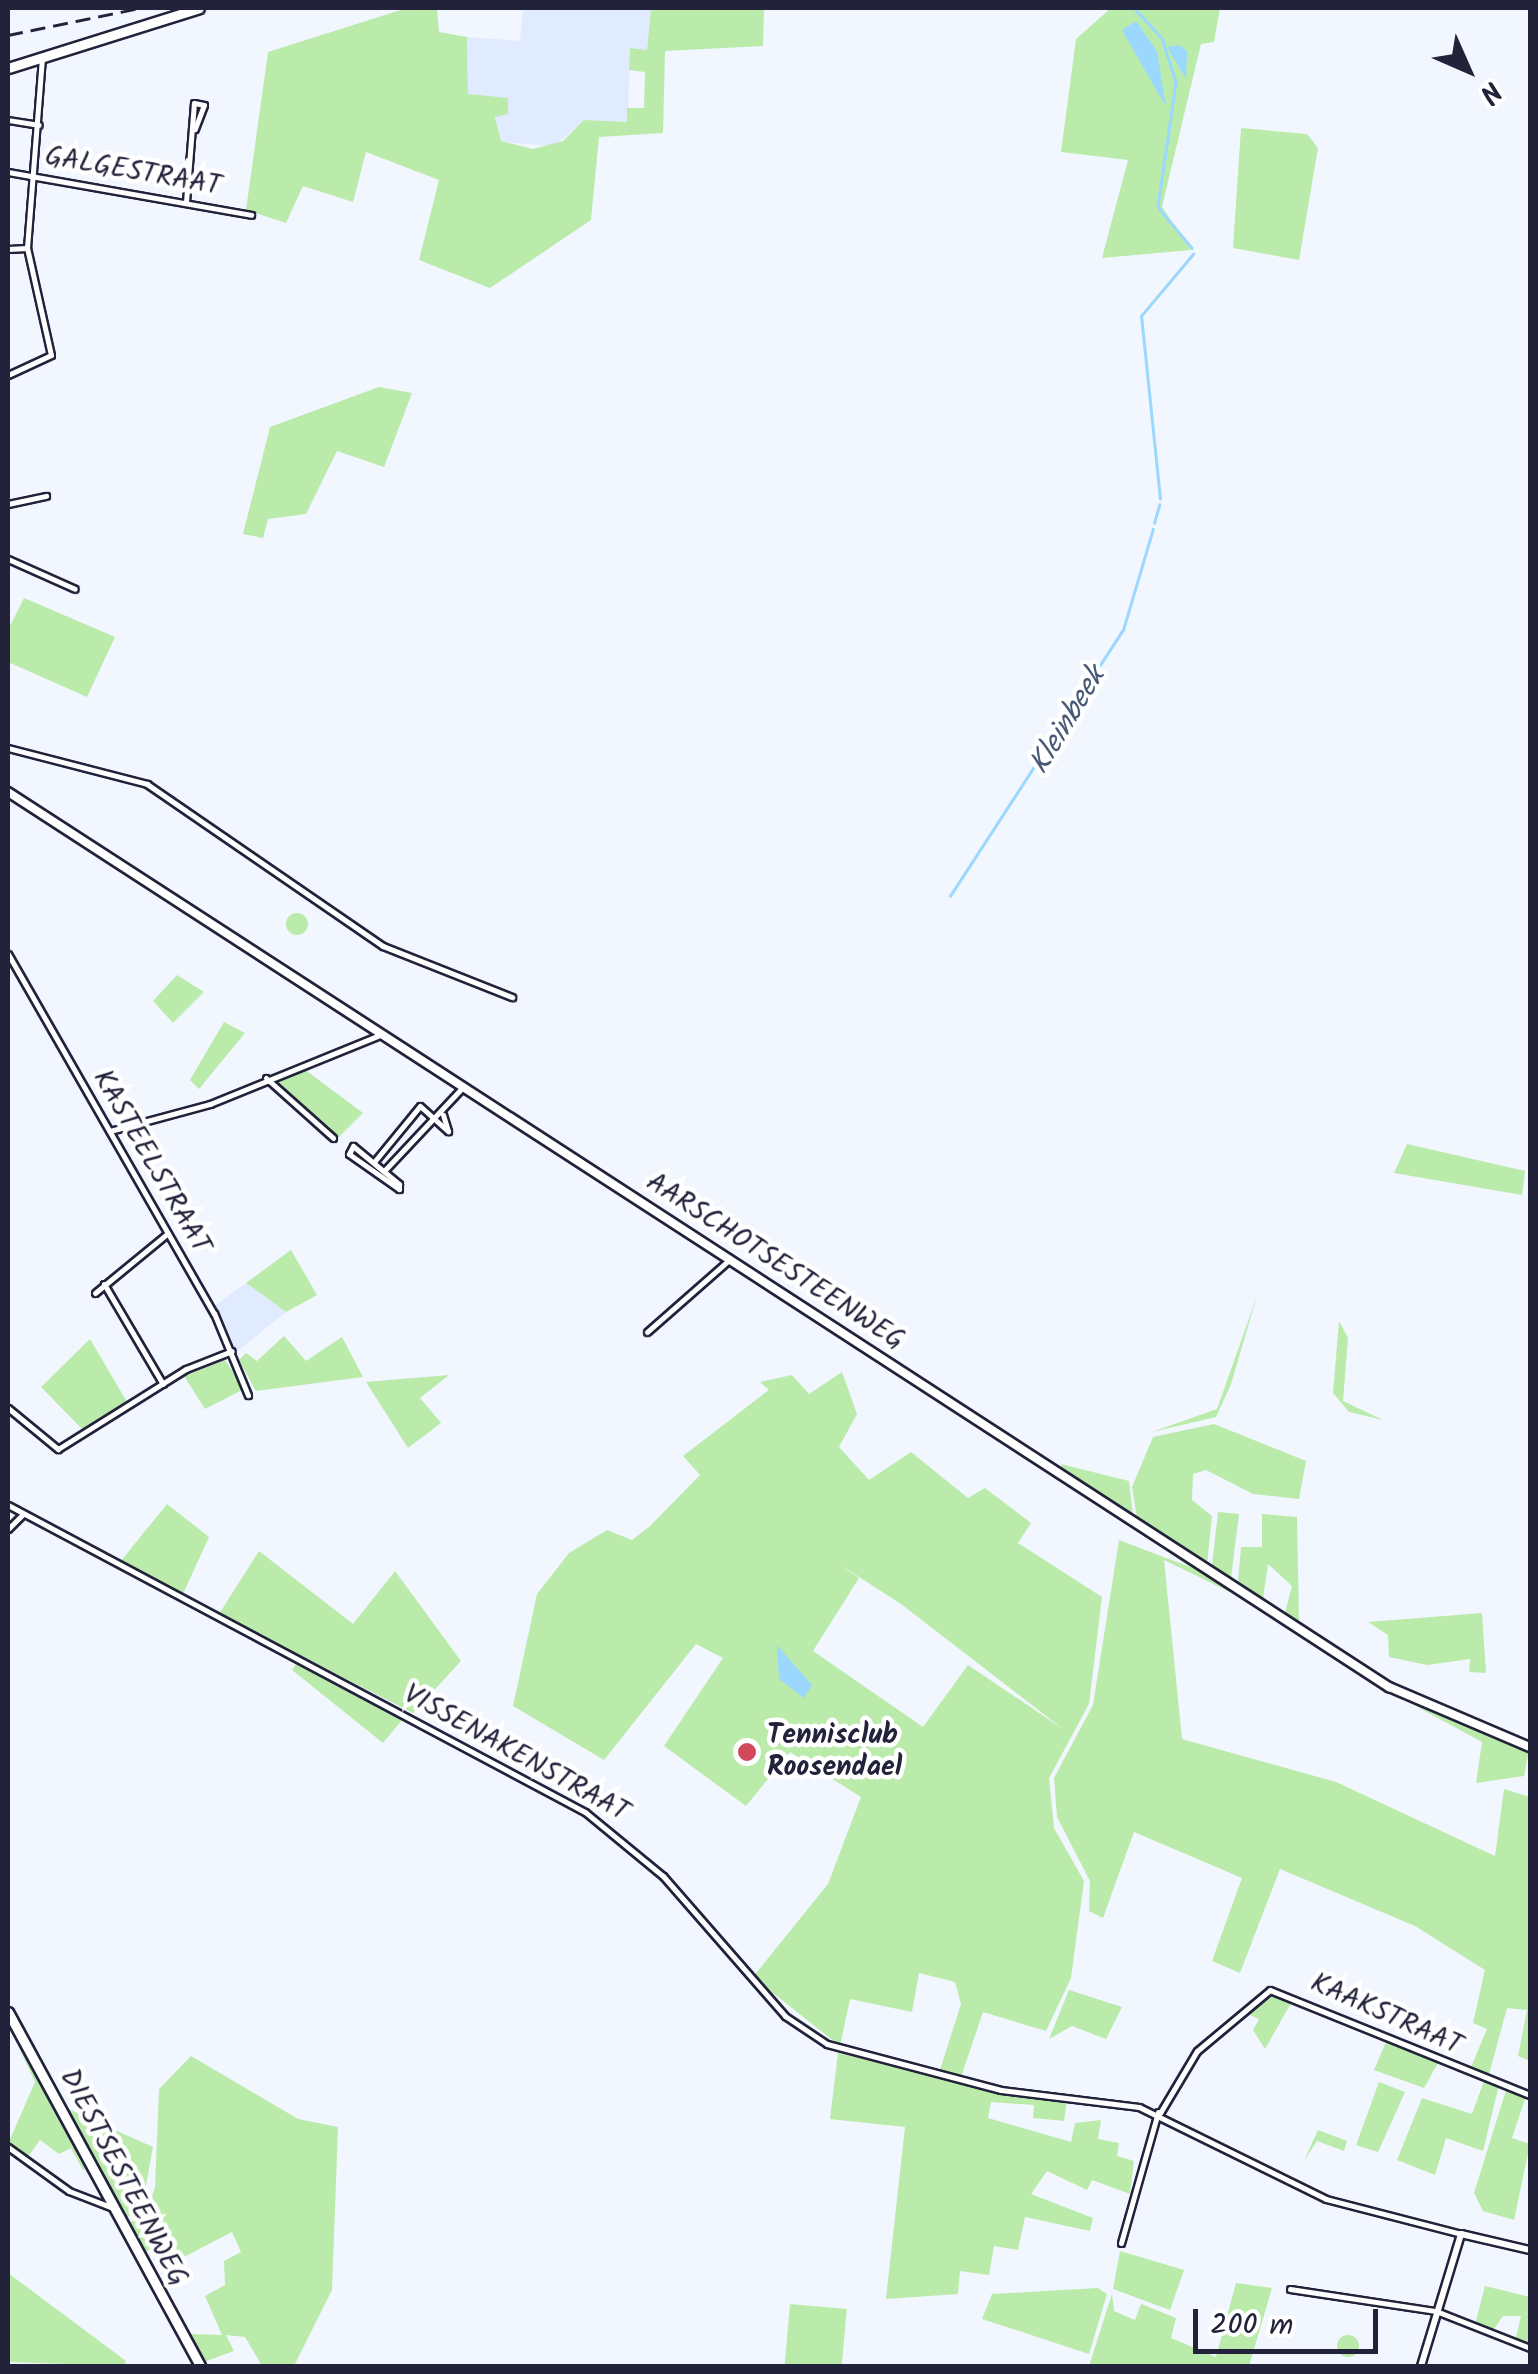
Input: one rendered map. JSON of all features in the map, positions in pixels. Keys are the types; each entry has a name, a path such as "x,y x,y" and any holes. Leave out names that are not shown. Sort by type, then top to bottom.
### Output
{"main road":[{"path":"8,68 199,8"},
{"name":"AARSCHOTSESTEENWEG","path":"8,792 1389,1687 1530,1747"},
{"name":"DIESTSESTEENWEG","path":"8,2012 200,2366"}],"street":[{"path":"8,375 52,355 27,248 42,57"},
{"path":"8,120 39,124"},
{"path":"186,202 196,129"},
{"name":"GALGESTRAAT","path":"8,172 250,215"},
{"path":"8,249 27,248"},
{"path":"8,504 46,496"},
{"path":"8,560 75,589"},
{"path":"8,748 130,776 383,946 512,997"},
{"name":"KASTEELSTRAAT","path":"8,954 168,1233 232,1351 248,1395"},
{"path":"110,1131 382,1034"},
{"path":"266,1078 333,1138"},
{"path":"384,1171 422,1122 440,1117 463,1087"},
{"path":"374,1162 420,1106 440,1117"},
{"path":"348,1148 374,1162 384,1171 399,1189 348,1148"},
{"path":"95,1293 168,1233"},
{"path":"647,1332 730,1259"},
{"path":"104,1284 163,1384"},
{"path":"58,1449 163,1384 232,1351"},
{"path":"8,1408 58,1449 62,1458"},
{"name":"VISSENAKENSTRAAT","path":"8,1505 585,1812 664,1876 773,2005 827,2044 1001,2090 1159,2113 1326,2199 1530,2250"},
{"path":"8,1529 23,1514"},
{"name":"KAAKSTRAAT","path":"1159,2113 1197,2050 1270,1990 1530,2095"},
{"path":"1120,2242 1159,2113"},
{"path":"8,2146 69,2191 114,2208"},
{"path":"1421,2366 1444,2314 1461,2234"},
{"path":"1290,2289 1444,2314 1530,2348"}],"shaded area":[{"path":"523,8 651,8 647,50 630,48 628,122 585,120 554,146 501,142 495,116 468,95 467,37 520,41"},
{"path":"246,1283 286,1312 235,1353 214,1306"}],"green space":[{"path":"407,8 437,8 439,32 467,37 468,94 508,98 508,114 495,117 501,141 533,149 563,141 584,120 627,122 627,108 644,108 645,72 629,70 630,48 647,50 651,8 764,8 763,46 665,51 663,133 599,137 591,220 490,288 419,260 439,180 366,152 353,202 303,186 286,223 246,210 268,52"},
{"path":"1111,8 1220,8 1214,42 1201,44 1162,207 1191,250 1102,258 1128,160 1061,152 1076,39"},
{"path":"1241,128 1307,134 1318,148 1299,260 1233,248"},
{"path":"379,387 412,393 384,467 337,451 306,514 268,519 263,538 243,534 270,427"},
{"path":"24,598 115,637 87,697 8,662 8,630"},
{"path":"297,913 305,916 305,932 297,935 289,932 286,924 289,916"},
{"path":"177,975 204,992 173,1023 153,1001"},
{"path":"224,1022 245,1033 199,1089 190,1080"},
{"path":"300,1066 363,1113 337,1139 270,1079"},
{"path":"1407,1144 1525,1171 1522,1195 1394,1173"},
{"path":"291,1250 317,1295 286,1312 246,1283"},
{"path":"1257,1296 1231,1384 1216,1417 1152,1432 1217,1409"},
{"path":"1339,1321 1348,1338 1343,1401 1383,1420 1349,1412 1333,1393"},
{"path":"284,1336 306,1361 342,1337 363,1377 256,1391 239,1360 246,1353 257,1361"},
{"path":"90,1339 127,1402 83,1430 41,1387"},
{"path":"225,1360 244,1389 205,1409 184,1376"},
{"path":"842,1372 857,1414 839,1447 869,1480 911,1452 968,1498 985,1488 1031,1523 1018,1543 1102,1597 1089,1704 1049,1778 1054,1828 1084,1881 1071,1978 1046,2031 983,2012 961,2077 939,2073 961,2004 955,1982 919,1973 912,2012 850,1999 840,2046 753,1977 828,1884 861,1797 790,1752 746,1806 664,1746 723,1658 696,1644 604,1760 513,1706 537,1594 569,1553 607,1530 632,1540 650,1526 700,1475 683,1456 769,1390 760,1382 792,1375 809,1394","holes":["839,1564 901,1604 1063,1729 968,1665 923,1727 813,1651 859,1578"]},
{"path":"449,1375 420,1398 441,1423 408,1448 366,1382"},
{"path":"1214,1424 1306,1461 1299,1499 1253,1494 1206,1470 1193,1474 1192,1500 1212,1516 1207,1564 1137,1518 1132,1487 1153,1437"},
{"path":"1061,1464 1129,1481 1133,1515 1061,1469"},
{"path":"167,1504 209,1537 182,1596 120,1562"},
{"path":"1218,1512 1239,1514 1231,1578 1212,1566"},
{"path":"1262,1514 1297,1517 1299,1622 1285,1613 1292,1586 1268,1564 1263,1599 1238,1581 1241,1547 1262,1547"},
{"path":"1125,1521 1246,1600 1164,1560 1182,1739 1336,1782 1495,1856 1504,1789 1530,1797 1530,2061 1518,2056 1527,2010 1507,2008 1488,2078 1469,2072 1487,2029 1473,2023 1485,1970 1415,1926 1280,1869 1240,1973 1212,1961 1242,1878 1134,1832 1103,1918 1089,1911 1090,1881 1057,1817 1054,1778 1093,1705 1119,1540 1190,1567"},
{"path":"259,1551 353,1624 395,1571 461,1661 413,1713 219,1614"},
{"path":"1482,1613 1486,1673 1469,1672 1470,1659 1427,1665 1389,1657 1388,1635 1368,1622"},
{"path":"296,1664 402,1720 383,1743 292,1670"},
{"path":"1388,1691 1529,1750 1524,1776 1476,1783 1482,1742"},
{"path":"1069,1990 1122,2007 1106,2039 1072,2026 1049,2039"},
{"path":"1270,1992 1294,1998 1265,2049 1253,2030 1259,2019 1243,2012"},
{"path":"8,2024 85,2169 71,2148 59,2154 40,2140 27,2158 8,2144 35,2082"},
{"path":"1386,2042 1438,2063 1424,2088 1374,2070"},
{"path":"838,2053 1067,2101 1064,2121 1033,2118 1034,2105 991,2102 988,2118 1071,2142 1075,2123 1101,2120 1098,2139 1119,2143 1117,2156 1134,2161 1130,2194 1092,2180 1087,2190 1047,2171 1031,2194 1093,2218 1090,2231 1025,2217 1018,2250 994,2246 989,2275 960,2271 958,2294 886,2299 905,2127 830,2119"},
{"path":"191,2056 298,2119 338,2127 332,2290 294,2366 262,2366 245,2337 226,2335 234,2351 204,2362 189,2334 222,2335 205,2296 225,2285 224,2261 241,2252 232,2232 182,2258 160,2245 145,2252 129,2223 146,2214 155,2187 159,2089"},
{"path":"1484,2081 1499,2085 1483,2151 1446,2138 1435,2175 1397,2160 1422,2098 1472,2114"},
{"path":"1379,2082 1405,2092 1378,2152 1356,2145"},
{"path":"1507,2087 1526,2096 1512,2138 1530,2144 1514,2220 1483,2211 1474,2193"},
{"path":"66,2108 153,2147 141,2212 126,2217"},
{"path":"1318,2130 1347,2141 1344,2151 1317,2141 1304,2161"},
{"path":"1120,2251 1184,2270 1170,2310 1113,2289"},
{"path":"8,2273 126,2361 124,2366 8,2362"},
{"path":"1236,2283 1272,2288 1249,2366 1089,2366 1112,2294 1114,2311 1135,2320 1141,2304 1176,2318 1171,2338 1216,2357"},
{"path":"1485,2286 1530,2297 1530,2346 1515,2341 1521,2316 1503,2316 1492,2332 1475,2325"},
{"path":"1098,2288 1107,2294 1089,2354 982,2319 992,2294"},
{"path":"790,2304 847,2309 842,2366 785,2366"},
{"path":"1348,2335 1356,2338 1356,2354 1348,2357 1340,2354 1337,2346 1340,2338"}],"water":[{"path":"1136,21 1157,51 1166,107 1122,30"},
{"path":"1179,45 1187,51 1186,79 1167,47"},
{"path":"777,1645 812,1685 804,1698 779,1679"}],"waterway":[{"name":"Kleinbeek","path":"1134,8 1162,38 1176,82 1158,207 1192,248"},
{"name":"Kleinbeek","path":"1160,499 1141,316 1193,254"},
{"name":"Kleinbeek","path":"1154,523 1159,505"},
{"name":"Kleinbeek","path":"950,896 1123,630 1153,529"}],"railway":[{"path":"8,35 140,8"}],"place":[{"name":"Tennisclub Roosendael","path":"747,1752"}]}
